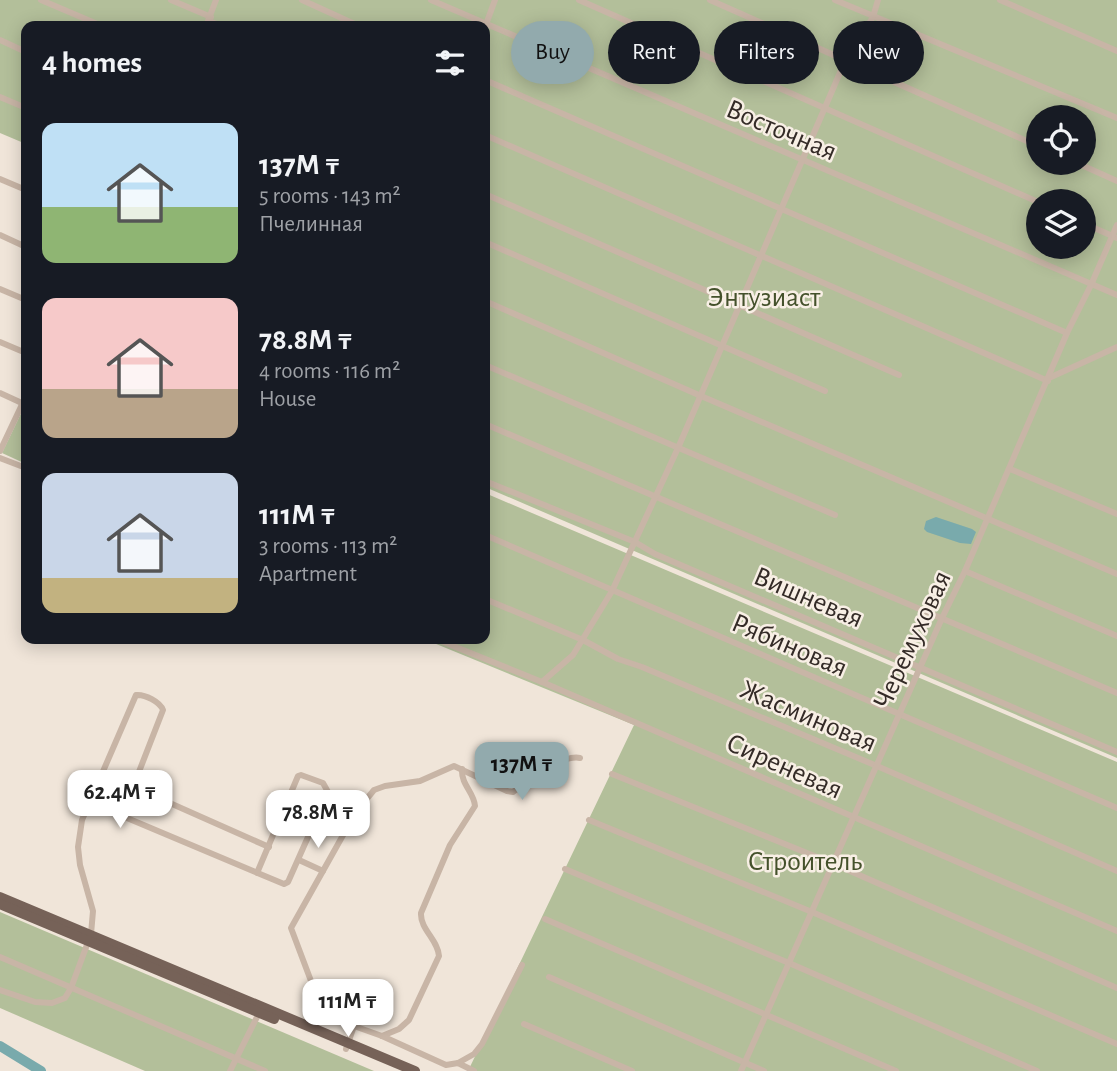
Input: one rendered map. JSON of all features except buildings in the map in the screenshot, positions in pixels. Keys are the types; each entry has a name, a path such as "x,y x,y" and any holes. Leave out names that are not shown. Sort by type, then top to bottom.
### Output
{"main road":[{"path":"0,897 259,1013 415,1071"},
{"path":"0,904 90,938 348,1046 398,1071"}],"street":[{"path":"41,0 90,21"},
{"path":"171,0 209,21 216,0"},
{"path":"302,0 348,21"},
{"name":"Восточная","path":"431,0 475,21"},
{"path":"487,21 495,0"},
{"path":"579,0 1026,197"},
{"path":"710,0 833,56"},
{"path":"835,0 1117,118"},
{"path":"870,21 878,0"},
{"path":"1000,0 1117,51"},
{"name":"Восточная","path":"490,28 1117,295"},
{"path":"0,40 21,50"},
{"path":"490,82 1066,333"},
{"path":"542,682 573,655 612,591 701,396 835,84"},
{"path":"897,84 1026,141"},
{"path":"0,97 21,106"},
{"path":"490,137 1049,380 1117,347"},
{"path":"1096,172 1117,181"},
{"path":"0,179 21,188"},
{"path":"490,196 899,375"},
{"name":"Черемуховая","path":"741,1071 1010,469 1049,380 1066,333 1115,237 1117,225"},
{"path":"1096,229 1115,237"},
{"path":"0,235 21,245"},
{"path":"490,244 825,391"},
{"path":"0,289 21,298"},
{"path":"490,304 1117,574"},
{"path":"0,342 21,351"},
{"path":"1109,352 1117,356"},
{"path":"490,367 835,515"},
{"path":"0,393 21,400"},
{"path":"0,451 21,409"},
{"path":"490,426 1117,693"},
{"path":"0,458 21,466"},
{"path":"1010,469 1117,514"},
{"name":"Вишневая","path":"490,483 635,542 655,554 1117,752"},
{"name":"Рябиновая","path":"490,537 1117,808"},
{"path":"965,571 1117,636"},
{"name":"Жасминовая","path":"490,600 583,640 618,659 877,766 1117,872"},
{"name":"Сиреневая","path":"448,644 936,851 1117,931"},
{"path":"0,990 34,1002 52,1003 65,998 71,988 90,938 93,911 80,865 78,847 82,820 136,695 161,705 163,710 135,782 136,788 269,846"},
{"path":"522,965 482,1044 474,1054 458,1063 446,1065 382,1036 354,1027 316,1005 311,981 291,928 356,812 374,790 420,781 449,767 462,769 513,792 560,762 572,756 580,758"},
{"path":"382,1036 399,1030 409,1020 439,956 437,946 421,920 421,914 450,845 475,806 462,780 462,769"},
{"path":"612,774 834,864 1117,988"},
{"path":"89,802 257,873 286,884 328,792 323,783 298,776 257,873"},
{"path":"589,820 812,912 1117,1044"},
{"path":"299,860 324,871"},
{"path":"565,869 1037,1071"},
{"path":"545,919 896,1071"},
{"path":"0,957 265,1071"},
{"path":"549,977 764,1071"},
{"path":"230,1071 259,1013"},
{"path":"524,1024 632,1071"},
{"path":"348,1046 354,1027"},
{"path":"458,1063 474,1071"}],"green space":[{"name":"Энтузиаст","path":"0,0 1117,0 1117,758 490,489 490,21 21,21 21,142 0,133"},
{"path":"21,413 21,462 2,453"},
{"name":"Строитель","path":"490,495 1117,762 1117,1071 468,1071 634,725 436,644 490,644"},
{"path":"0,912 374,1071 145,1071 0,1008"}],"water":[{"path":"936,517 976,532 971,544 927,532 924,529 926,521"}],"waterway":[{"path":"0,1046 41,1071"}]}
